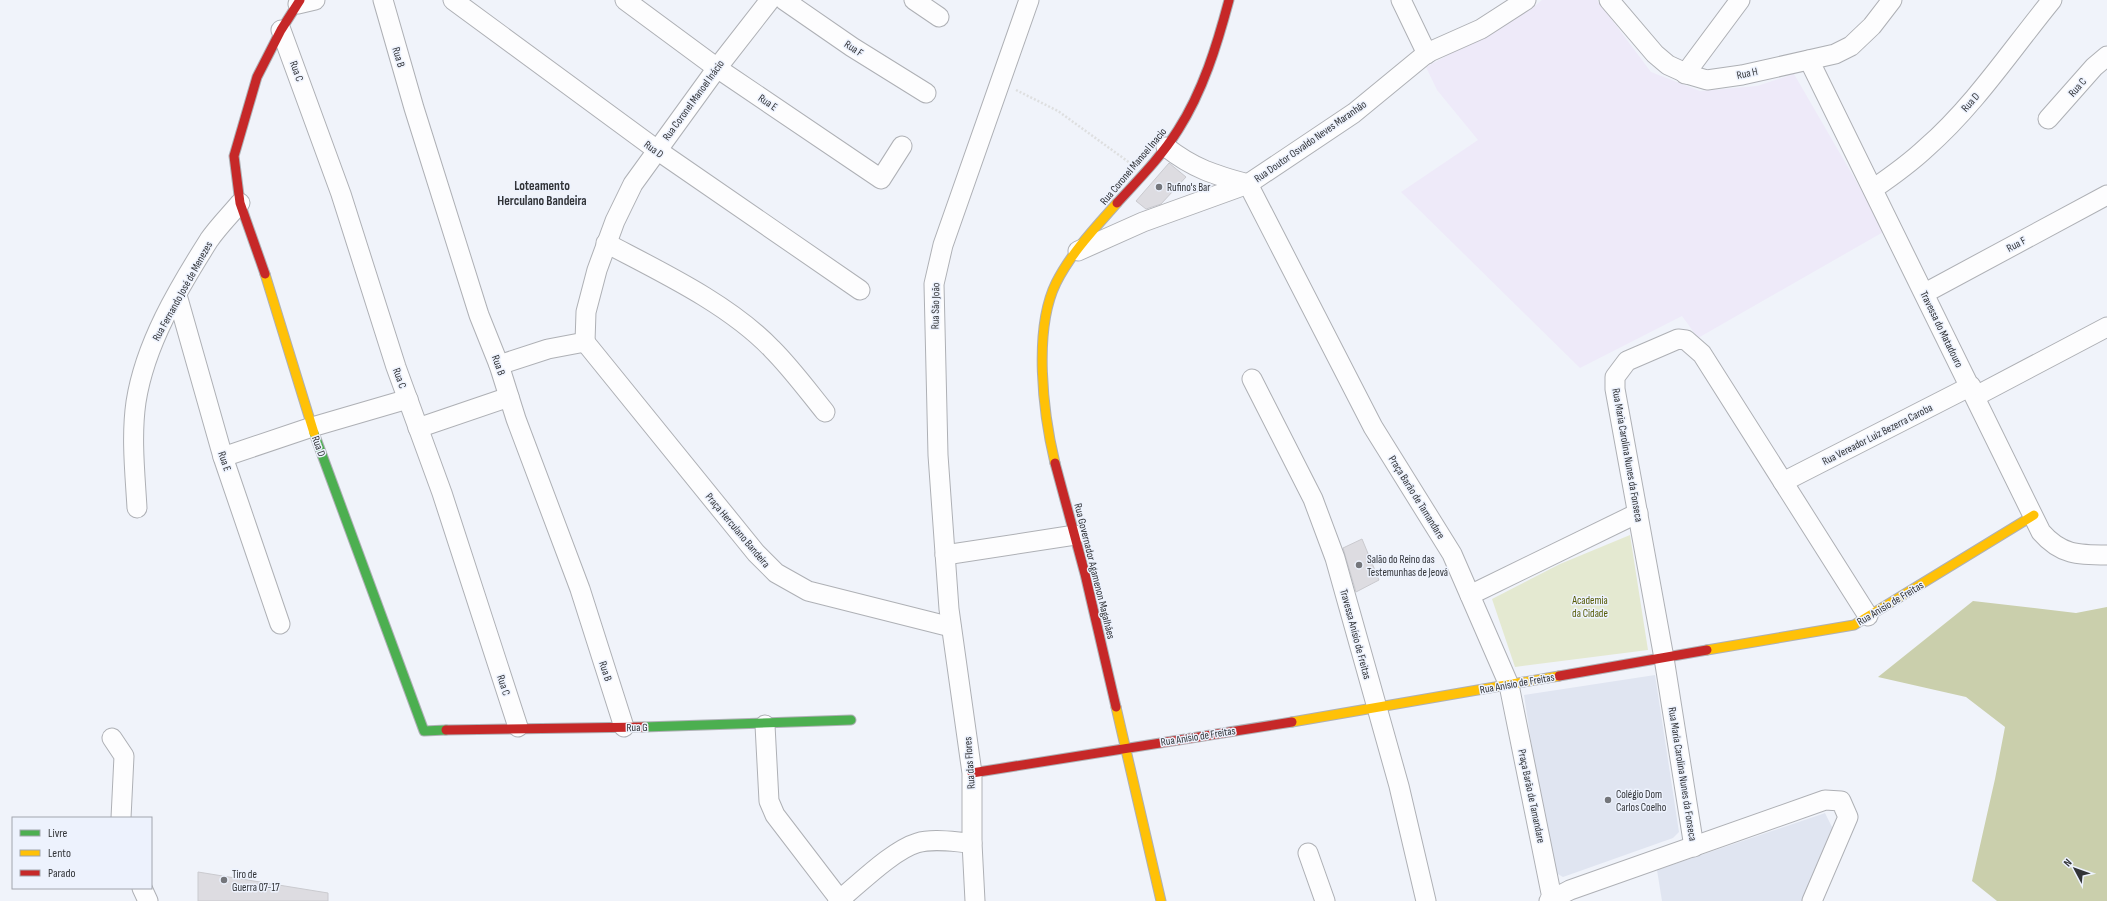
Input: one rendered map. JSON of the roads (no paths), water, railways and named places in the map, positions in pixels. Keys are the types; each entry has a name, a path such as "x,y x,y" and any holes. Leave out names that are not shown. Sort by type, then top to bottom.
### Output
{"street":[{"name":"Rua B","path":"383,0 414,108 477,308 580,589 624,727"},
{"name":"Rua D","path":"453,0 657,150 860,290"},
{"name":"Rua E","path":"625,0 717,68 881,179 902,146"},
{"name":"Rua Coronel Manoel Inácio","path":"585,342 586,312 606,243 633,184 717,68 770,0"},
{"name":"Rua F","path":"784,0 852,47 926,93"},
{"path":"914,0 939,17"},
{"name":"Rua São João","path":"951,627 938,456 934,284 943,245 1029,0"},
{"name":"Rua Coronel Manoel Inacio","path":"1078,251 1166,147 1184,120 1199,89 1222,29 1229,0"},
{"path":"1401,0 1426,54"},
{"name":"Rua Doutor Osvaldo Neves Maranhão","path":"1078,251 1143,222 1248,184 1354,113 1426,54 1481,29 1526,0"},
{"name":"Rua H","path":"1609,0 1655,54 1668,65 1685,74 1707,80 1742,75 1836,54 1850,46 1872,26 1892,0"},
{"path":"1685,74 1740,0"},
{"name":"Rua D","path":"1873,189 1904,168 1948,127 1974,98 2052,0"},
{"path":"282,30 304,1"},
{"name":"Rua D","path":"282,30 257,77 234,156 240,203 275,302 312,427 424,731"},
{"name":"Rua C","path":"282,30 341,194 408,399 442,493 518,727"},
{"name":"Rua C","path":"2048,119 2094,67 2107,56"},
{"name":"Travessa do Matadouro","path":"1809,60 1925,293 2041,532 2049,542 2064,551 2078,555 2107,555"},
{"path":"1166,147 1183,161 1197,168 1248,184"},
{"name":"Praça Barão de Tamandare","path":"1248,184 1373,427 1452,554 1509,685 1550,899"},
{"name":"Rua F","path":"1925,293 2107,195"},
{"name":"Rua Fernando José de Menezes","path":"137,508 133,440 136,402 144,367 159,329 177,295 210,239 240,203"},
{"path":"606,243 691,288 748,327 772,349 825,412"},
{"name":"Rua Governador Agamenon Magalhães","path":"1078,251 1055,284 1046,317 1044,375 1047,422 1161,901"},
{"name":"Rua E","path":"177,295 223,457 280,624"},
{"path":"1973,391 2107,327"},
{"name":"Rua Maria Carolina Nunes da Fonseca","path":"1694,847 1664,658 1614,388 1615,377 1627,361 1678,340 1686,340 1702,354 1868,616"},
{"path":"499,365 548,349 585,342"},
{"name":"Praça Herculano Bandeira","path":"585,342 756,554 776,573 808,591 951,627"},
{"name":"Travessa Anísio de Freitas","path":"1252,379 1313,499 1335,558 1399,786 1426,901"},
{"name":"Rua Vereador Luiz Bezerra Caroba","path":"1783,482 1973,391"},
{"path":"418,428 509,397"},
{"path":"223,457 312,427 408,399"},
{"path":"1470,595 1638,514"},
{"name":"Rua Anisio de Freitas","path":"972,773 1124,747 1376,708 1854,625 2034,515"},
{"path":"945,555 1075,536"},
{"name":"Rua das Flores","path":"951,627 972,773 974,901"},
{"name":"Rua G","path":"424,731 518,727 765,725 851,720"},
{"path":"765,725 769,801 775,815 839,900 901,850 916,843 928,841 972,843"},
{"path":"112,738 124,756 121,817"},
{"path":"1550,899 1571,896 1694,847 1825,800 1840,801 1848,817 1812,901"},
{"path":"1308,853 1325,901"},
{"path":"142,889 148,901"}],"place":[{"name":"Rufino's Bar","path":"1159,187"},
{"name":"Salão do Reino das Testemunhas de Jeová","path":"1359,565"},
{"name":"Colégio Dom Carlos Coelho","path":"1608,800"},
{"name":"Tiro de Guerra 07-17","path":"224,880"}],"district":[{"name":"Loteamento Herculano Bandeira","path":"542,192"}],"park label":[{"name":"Academia da Cidade","path":"1590,606"}]}
